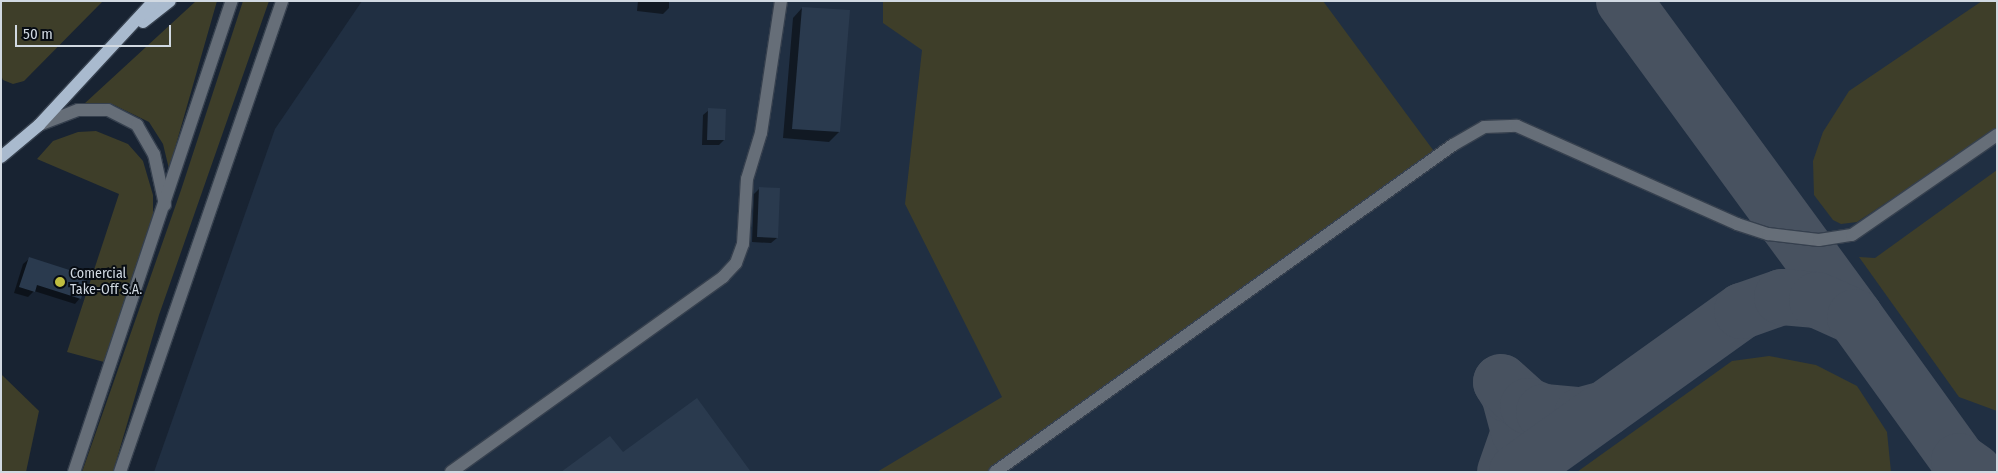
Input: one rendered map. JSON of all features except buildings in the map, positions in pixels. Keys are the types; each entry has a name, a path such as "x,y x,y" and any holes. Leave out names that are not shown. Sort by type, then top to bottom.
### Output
{"main road":[{"path":"1,157 39,125 120,40 154,1"},
{"path":"120,40 170,1"}],"street":[{"path":"74,472 166,207 232,1"},
{"path":"120,472 282,1"},
{"path":"451,472 724,277 736,263 743,244 747,179 762,133 781,1"},
{"path":"39,125 78,110 108,110 137,125 154,154 166,207"},
{"path":"995,472 1452,145 1484,127 1517,126 1737,224 1768,234 1819,240 1852,235 1997,135"}],"shaded area":[{"path":"362,1 1997,1 1997,472 154,472 275,129"}],"green space":[{"path":"1,1 103,1 24,81 13,84 3,80 1,75"},
{"path":"196,1 217,1 169,169 163,144 149,122 112,104 84,104"},
{"path":"243,1 269,1 159,315 113,472 82,472 181,190"},
{"path":"883,1 1323,1 1436,154 992,472 877,472 1002,397 905,204 922,50 883,23"},
{"path":"1982,1 1997,1 1997,129 1857,222 1841,224 1833,220 1814,195 1813,161 1823,132 1849,91"},
{"path":"96,131 128,144 143,161 153,195 153,216 104,362 67,352 119,194 37,159 53,141 78,132"},
{"path":"1997,170 1997,411 1959,397 1859,257 1875,258"},
{"path":"1769,356 1816,365 1857,386 1887,432 1891,472 1577,472 1732,361"},
{"path":"1,374 39,411 26,472 1,472"}],"taxiway":[{"path":"1624,1 1855,317"},
{"path":"1517,472 1742,311 1782,297 1817,300 1855,317 1959,461 1975,472"},
{"path":"1505,472 1519,432 1509,395 1501,382 1528,406 1544,412 1582,415 1605,409"}],"place":[{"name":"Comercial Take-Off S.A.","path":"60,282"}]}
